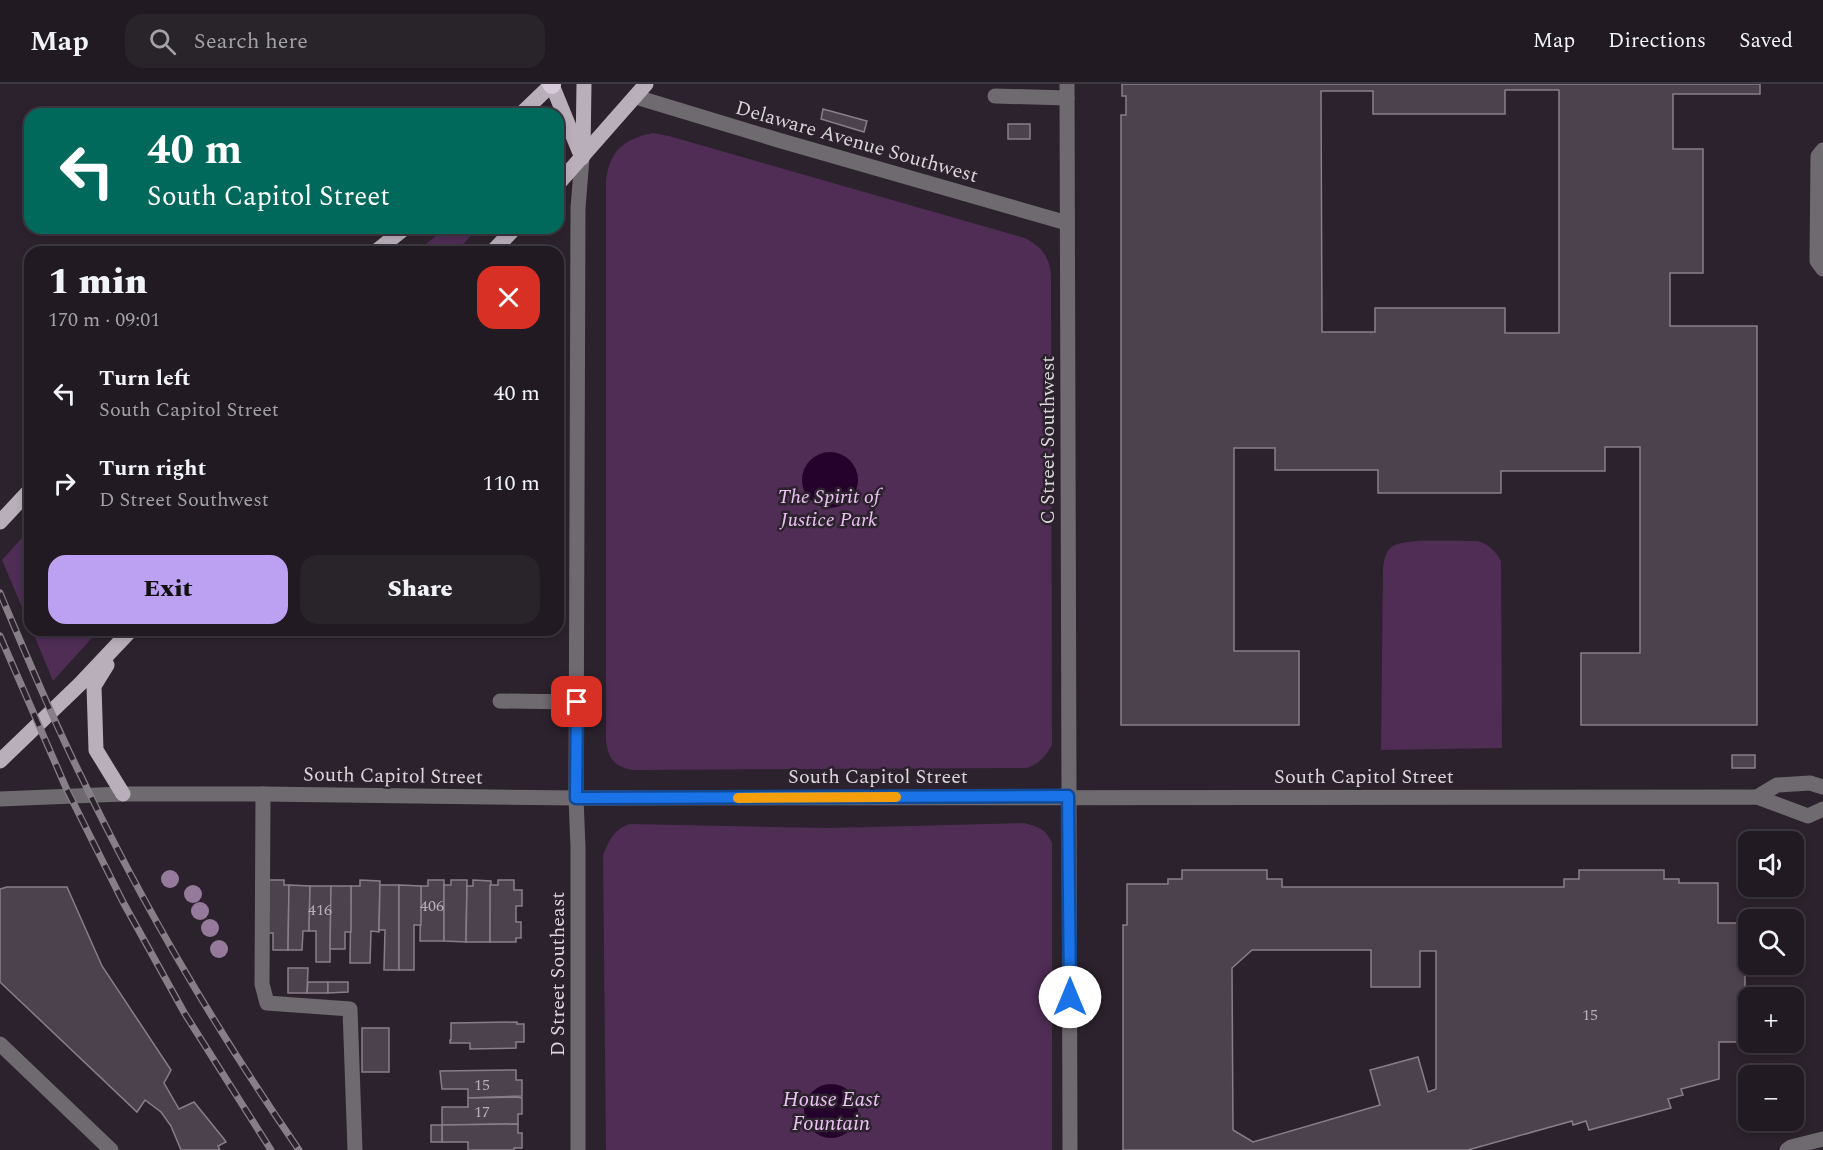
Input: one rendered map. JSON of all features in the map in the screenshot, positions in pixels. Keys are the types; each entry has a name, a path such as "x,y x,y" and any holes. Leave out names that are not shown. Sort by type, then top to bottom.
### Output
{"main road":[{"path":"527,108 552,84 562,108"},
{"path":"582,158 584,84"},
{"path":"564,177 646,84"},
{"path":"564,114 582,158"},
{"path":"382,246 398,234"},
{"path":"498,246 509,234"},
{"path":"0,522 24,496"},
{"path":"0,761 126,636"},
{"path":"123,795 96,750 94,686 127,636"}],"street":[{"path":"995,96 1067,91"},
{"name":"C Street Southwest","path":"1067,91 1070,1150"},
{"name":"Delaware Avenue Southwest","path":"636,97 1067,223"},
{"path":"1823,150 1818,156 1817,261 1823,269"},
{"name":"D Street Southeast","path":"578,1150 576,798 578,208 582,158"},
{"path":"500,701 577,702"},
{"name":"South Capitol Street","path":"1757,797 1778,785 1810,783 1823,787"},
{"path":"263,794 262,984 267,1003 350,1009 355,1150"},
{"name":"South Capitol Street","path":"0,799 263,794 576,798 1757,797 1808,816 1823,809"},
{"path":"0,1044 111,1150"},
{"path":"1787,1150 1823,1139"}],"green space":[{"name":"The Spirit of Justice Park","path":"653,133 1025,238 1036,245 1046,256 1051,274 1052,745 1035,764 1027,768 633,770 617,764 611,757 606,741 606,180 611,161 620,148 634,139"},
{"path":"438,234 472,234 462,246 424,246"},
{"path":"24,536 24,612 2,560"},
{"path":"1433,540 1478,541 1491,548 1501,561 1502,748 1381,750 1383,567 1387,553 1390,548 1400,543"},
{"path":"34,636 94,636 53,681"},
{"path":"1024,823 1041,829 1052,843 1052,1150 606,1150 603,856 616,832 630,824 830,828"}],"water":[{"path":"830,452 841,454 850,460 856,469 858,480 856,491 850,500 841,506 830,508 819,506 810,500 804,491 802,480 804,469 810,460 819,454"},
{"name":"House East Fountain","path":"831,1084 841,1086 850,1092 856,1101 858,1111 856,1121 850,1130 841,1136 831,1138 821,1136 812,1130 806,1121 804,1111 806,1101 812,1092 821,1086"}],"building":[{"path":"1122,84 1760,84 1760,94 1673,94 1673,149 1703,149 1703,273 1670,273 1670,326 1757,326 1757,725 1581,725 1581,653 1640,653 1640,447 1605,447 1605,471 1501,471 1501,493 1378,493 1378,470 1275,470 1275,448 1234,448 1234,651 1299,651 1299,725 1121,725 1121,115 1126,115 1126,96 1122,96","holes":["1505,90 1559,90 1559,333 1505,333 1505,308 1375,308 1375,332 1322,332 1321,91 1373,91 1373,114 1505,114"]},
{"path":"823,109 867,121 864,132 821,119"},
{"path":"1008,124 1030,124 1030,139 1008,139"},
{"path":"1732,755 1755,755 1755,768 1732,768"},
{"path":"1182,870 1267,870 1267,879 1282,879 1282,887 1564,887 1564,879 1579,879 1579,870 1664,870 1664,879 1679,879 1679,883 1718,883 1718,923 1738,923 1738,975 1745,975 1745,987 1738,987 1738,1042 1719,1042 1719,1079 1681,1089 1683,1095 1668,1099 1671,1108 1589,1130 1586,1121 1573,1125 1572,1121 1468,1150 1123,1150 1123,925 1127,925 1127,884 1168,884 1168,879 1182,879","holes":["1252,950 1371,950 1371,987 1420,987 1420,951 1436,951 1436,1089 1428,1092 1418,1057 1370,1070 1380,1105 1253,1142 1233,1130 1232,968"]},
{"path":"268,880 284,880 284,885 289,885 288,950 273,950 273,933 267,933"},
{"path":"360,880 380,881 379,932 371,931 370,963 350,963 351,886 360,886"},
{"path":"428,880 444,880 444,941 420,941 421,886 428,886"},
{"path":"451,880 467,880 466,942 444,941 444,885 451,885"},
{"path":"473,880 491,881 490,942 466,942 467,886 473,886"},
{"path":"498,880 514,880 514,890 522,890 522,906 516,906 516,922 521,922 521,938 516,938 516,942 490,942 490,885 498,885"},
{"path":"289,885 310,886 309,931 303,931 302,950 288,950"},
{"path":"380,885 399,885 399,970 384,970 385,930 379,930"},
{"path":"399,885 421,886 421,925 414,925 414,970 399,970"},
{"path":"310,886 331,886 330,962 316,962 316,931 309,931"},
{"path":"331,886 351,886 351,932 345,932 345,949 330,949"},
{"path":"67,887 102,966 171,1070 164,1083 179,1109 194,1102 226,1142 218,1146 220,1150 181,1150 171,1126 161,1112 145,1100 137,1112 0,982 0,889"},
{"path":"288,968 308,968 307,993 288,993"},
{"path":"308,982 328,982 328,993 307,993"},
{"path":"328,982 348,982 348,992 328,993"},
{"path":"517,1022 517,1024 524,1024 524,1042 516,1042 516,1048 470,1049 470,1043 450,1043 451,1023"},
{"path":"362,1028 389,1028 389,1072 362,1072"},
{"path":"516,1070 516,1080 522,1080 522,1096 468,1098 468,1089 442,1089 440,1071"},
{"path":"468,1098 522,1098 522,1114 518,1114 518,1124 442,1125 442,1107 468,1107"},
{"path":"518,1124 518,1133 522,1133 522,1148 514,1148 514,1150 468,1150 468,1142 442,1142 442,1125"},
{"path":"431,1125 442,1125 442,1142 431,1142"}],"railway":[{"path":"0,593 59,731 130,873 210,1014 299,1150"},
{"path":"0,636 67,790 123,902 185,1014 271,1150"}],"slow traffic":[{"path":"738,798 896,797"}],"route":[{"path":"577,702 576,798 1068,796 1070,997"}]}
